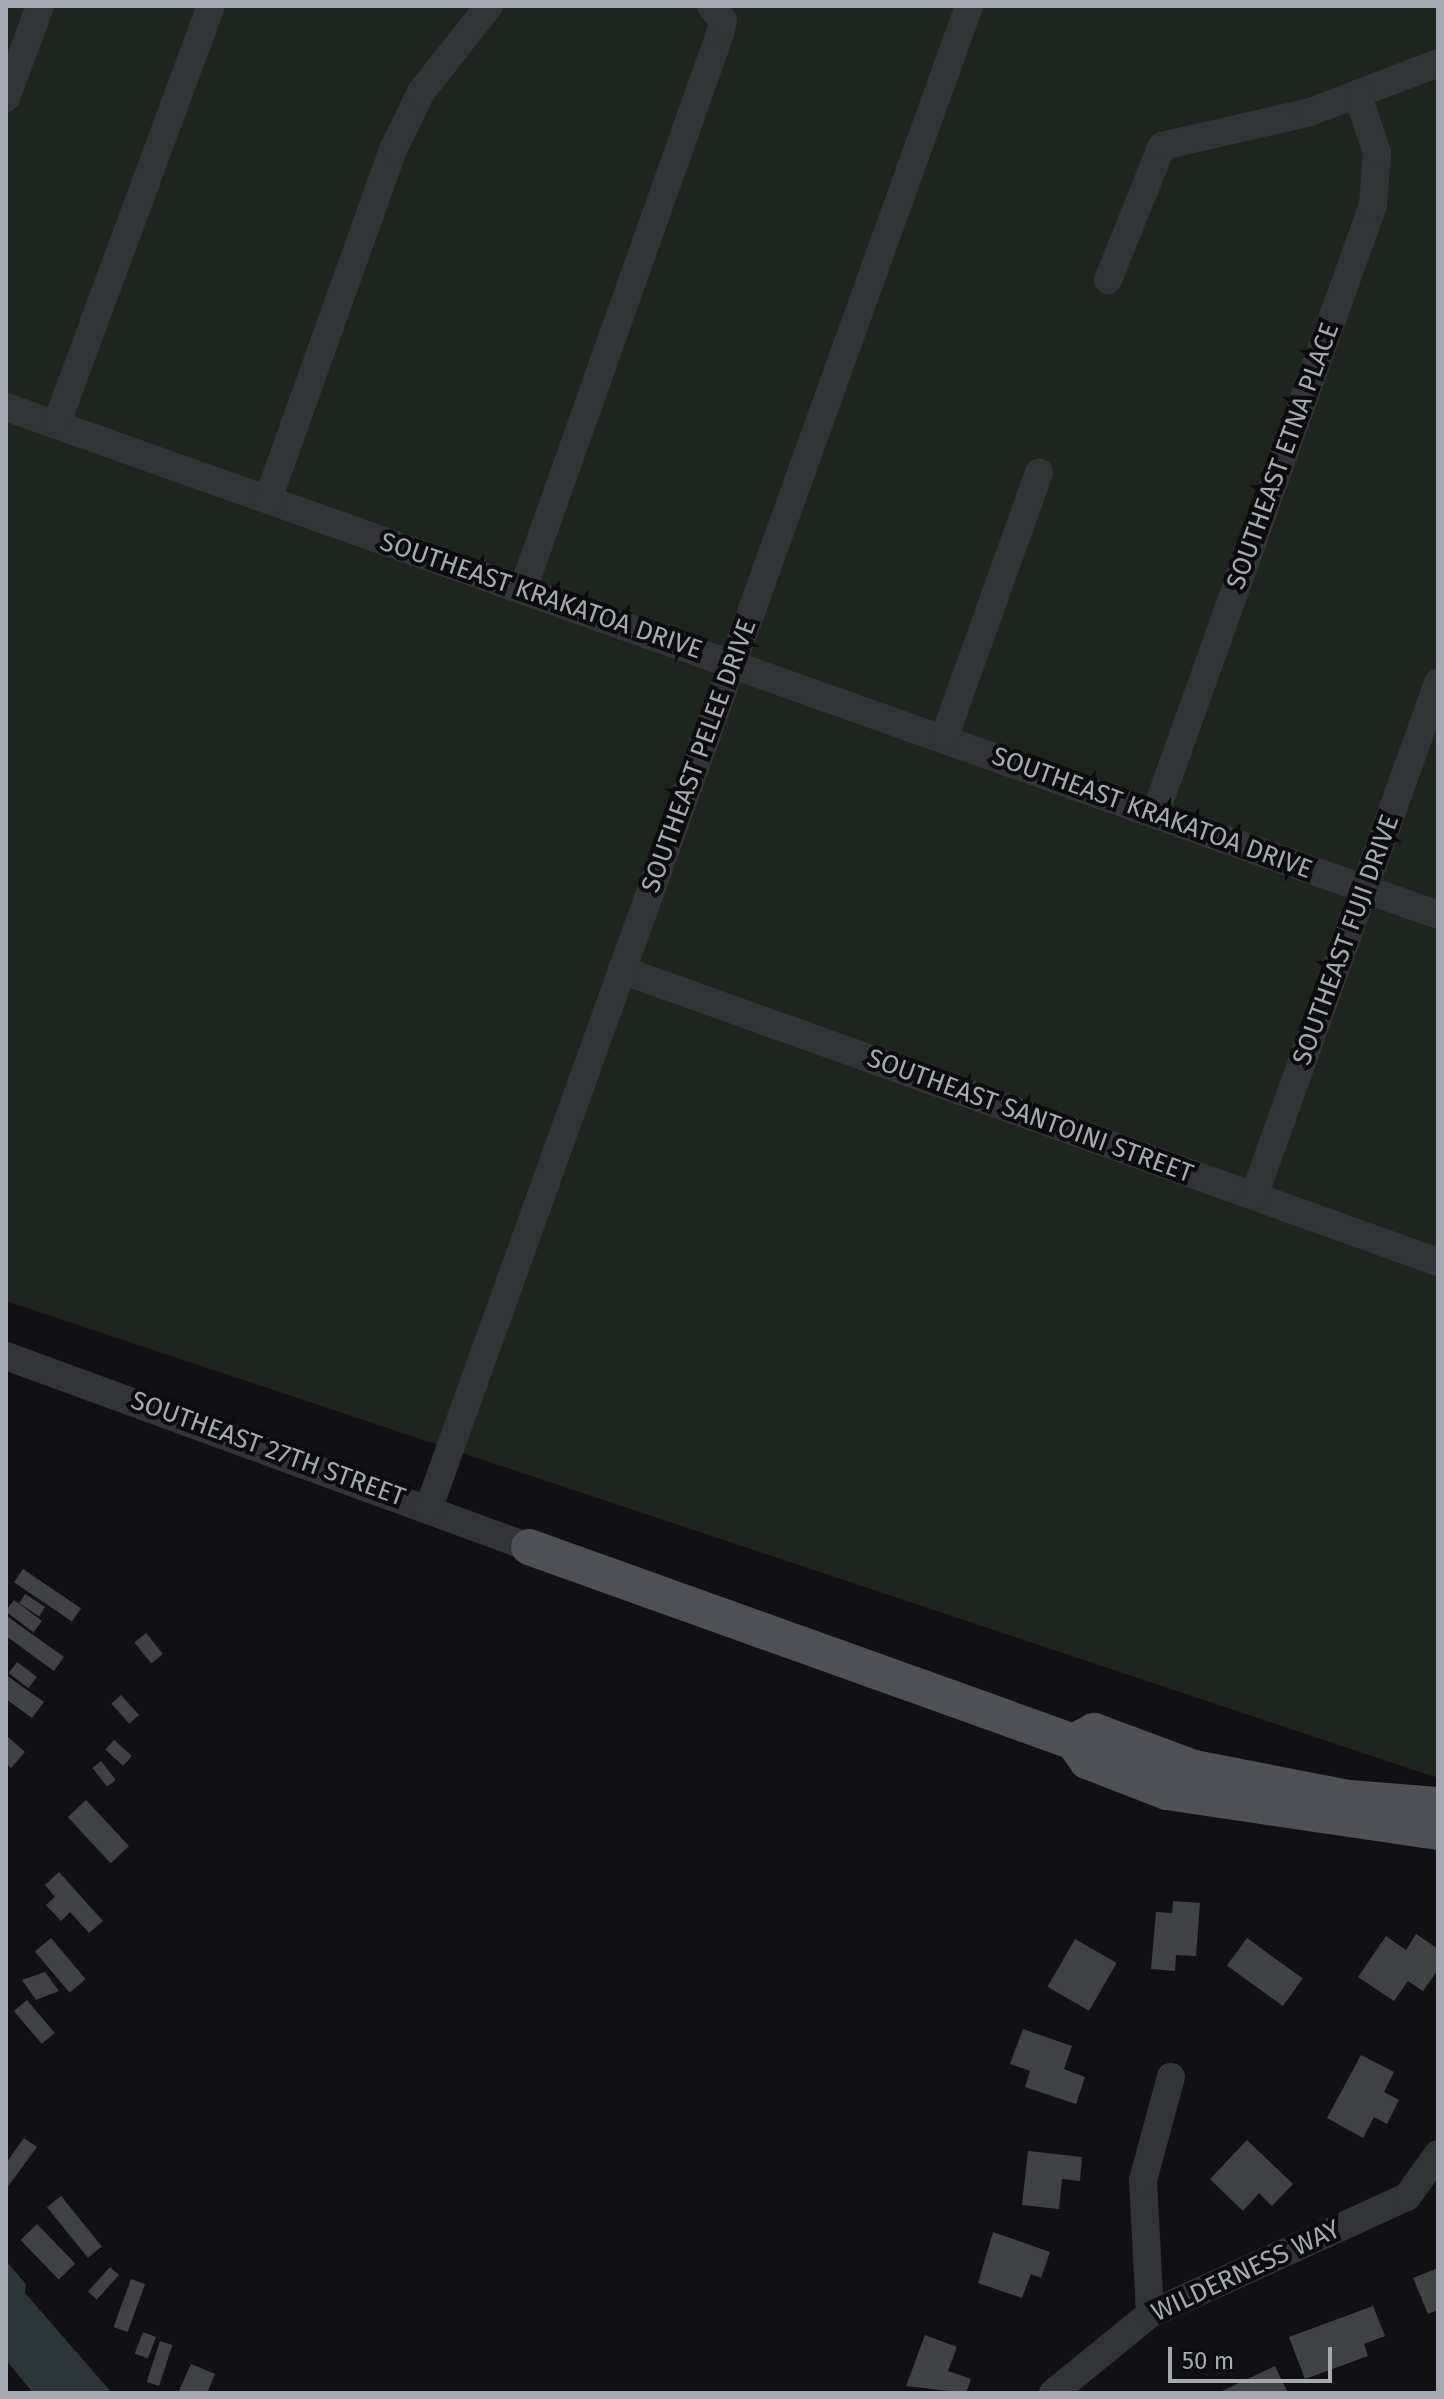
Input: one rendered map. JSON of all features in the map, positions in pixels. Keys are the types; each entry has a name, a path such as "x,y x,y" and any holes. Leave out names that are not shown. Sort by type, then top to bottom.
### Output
{"main road":[{"path":"529,1547 1074,1742 1087,1761 1167,1792 1438,1832"},
{"path":"1074,1742 1094,1731 1194,1768 1349,1798 1438,1805"}],"street":[{"path":"6,98 40,6"},
{"path":"56,425 211,6"},
{"path":"268,499 394,148 421,92 489,6"},
{"path":"523,589 720,34 723,20 711,6"},
{"name":"SOUTHEAST PELEE DRIVE","path":"429,1507 969,6"},
{"path":"1108,280 1162,146 1358,96 1438,63"},
{"name":"SOUTHEAST ETNA PLACE","path":"1155,814 1373,205 1377,153 1358,96"},
{"name":"SOUTHEAST KRAKATOA DRIVE","path":"6,407 1438,915"},
{"path":"944,738 1039,472"},
{"name":"SOUTHEAST FUJI DRIVE","path":"1254,1196 1438,683"},
{"name":"SOUTHEAST SANTOINI STREET","path":"622,970 1438,1262"},
{"name":"SOUTHEAST 27TH STREET","path":"6,1356 429,1507 529,1547"},
{"path":"1150,2314 1143,2180 1171,2077"},
{"name":"WILDERNESS WAY","path":"1053,2393 1150,2314 1407,2197 1438,2154"}],"shaded area":[{"path":"6,6 1438,6 1438,1778 6,1301"},
{"path":"6,2261 26,2284 25,2293 112,2393 33,2393 6,2360"}],"building":[{"path":"23,1569 81,1608 72,1621 14,1582"},
{"path":"25,1594 45,1607 39,1616 19,1603"},
{"path":"14,1600 42,1621 34,1632 6,1612"},
{"path":"8,1617 64,1657 54,1671 6,1636"},
{"path":"146,1633 163,1654 151,1663 134,1642"},
{"path":"17,1662 37,1677 29,1688 9,1673"},
{"path":"6,1675 44,1702 32,1718 6,1699"},
{"path":"121,1695 139,1715 129,1724 111,1704"},
{"path":"6,1735 25,1752 11,1768 6,1763"},
{"path":"114,1740 132,1756 123,1766 105,1750"},
{"path":"101,1761 116,1780 107,1787 92,1768"},
{"path":"86,1800 129,1846 111,1863 68,1817"},
{"path":"59,1872 103,1921 89,1933 70,1912 61,1921 46,1905 55,1897 45,1885"},
{"path":"1173,1901 1200,1903 1196,1956 1176,1955 1175,1971 1151,1969 1156,1912 1172,1913"},
{"path":"1416,1934 1438,1949 1438,1970 1423,1991 1408,1981 1394,2001 1358,1977 1386,1936 1406,1950"},
{"path":"51,1938 86,1979 70,1993 35,1951"},
{"path":"1247,1938 1303,1979 1283,2006 1227,1966"},
{"path":"1075,1939 1117,1963 1089,2011 1048,1987"},
{"path":"45,1972 59,1991 36,2000 22,1980"},
{"path":"27,2000 55,2033 42,2044 14,2011"},
{"path":"1023,2029 1072,2046 1064,2069 1085,2077 1076,2104 1025,2087 1030,2071 1010,2064"},
{"path":"1361,2055 1394,2072 1384,2092 1399,2100 1387,2124 1374,2117 1363,2138 1327,2118"},
{"path":"24,2138 37,2147 6,2189 6,2163"},
{"path":"1247,2140 1293,2184 1272,2206 1259,2193 1243,2211 1210,2179"},
{"path":"1028,2151 1082,2157 1080,2181 1062,2179 1059,2209 1022,2205"},
{"path":"61,2196 102,2247 88,2258 47,2207"},
{"path":"37,2224 75,2264 59,2280 20,2240"},
{"path":"993,2232 1050,2252 1041,2278 1031,2274 1022,2298 978,2283"},
{"path":"110,2267 119,2275 97,2300 88,2292"},
{"path":"1438,2268 1438,2310 1428,2314 1413,2278"},
{"path":"131,2279 145,2284 128,2332 114,2327"},
{"path":"1373,2306 1385,2336 1364,2344 1368,2356 1305,2379 1289,2337"},
{"path":"143,2332 156,2337 148,2358 135,2353"},
{"path":"925,2335 957,2347 948,2371 971,2379 966,2393 906,2386"},
{"path":"160,2341 172,2345 159,2386 147,2382"},
{"path":"191,2364 215,2374 207,2393 178,2393"},
{"path":"1275,2366 1288,2393 1218,2393"}]}
